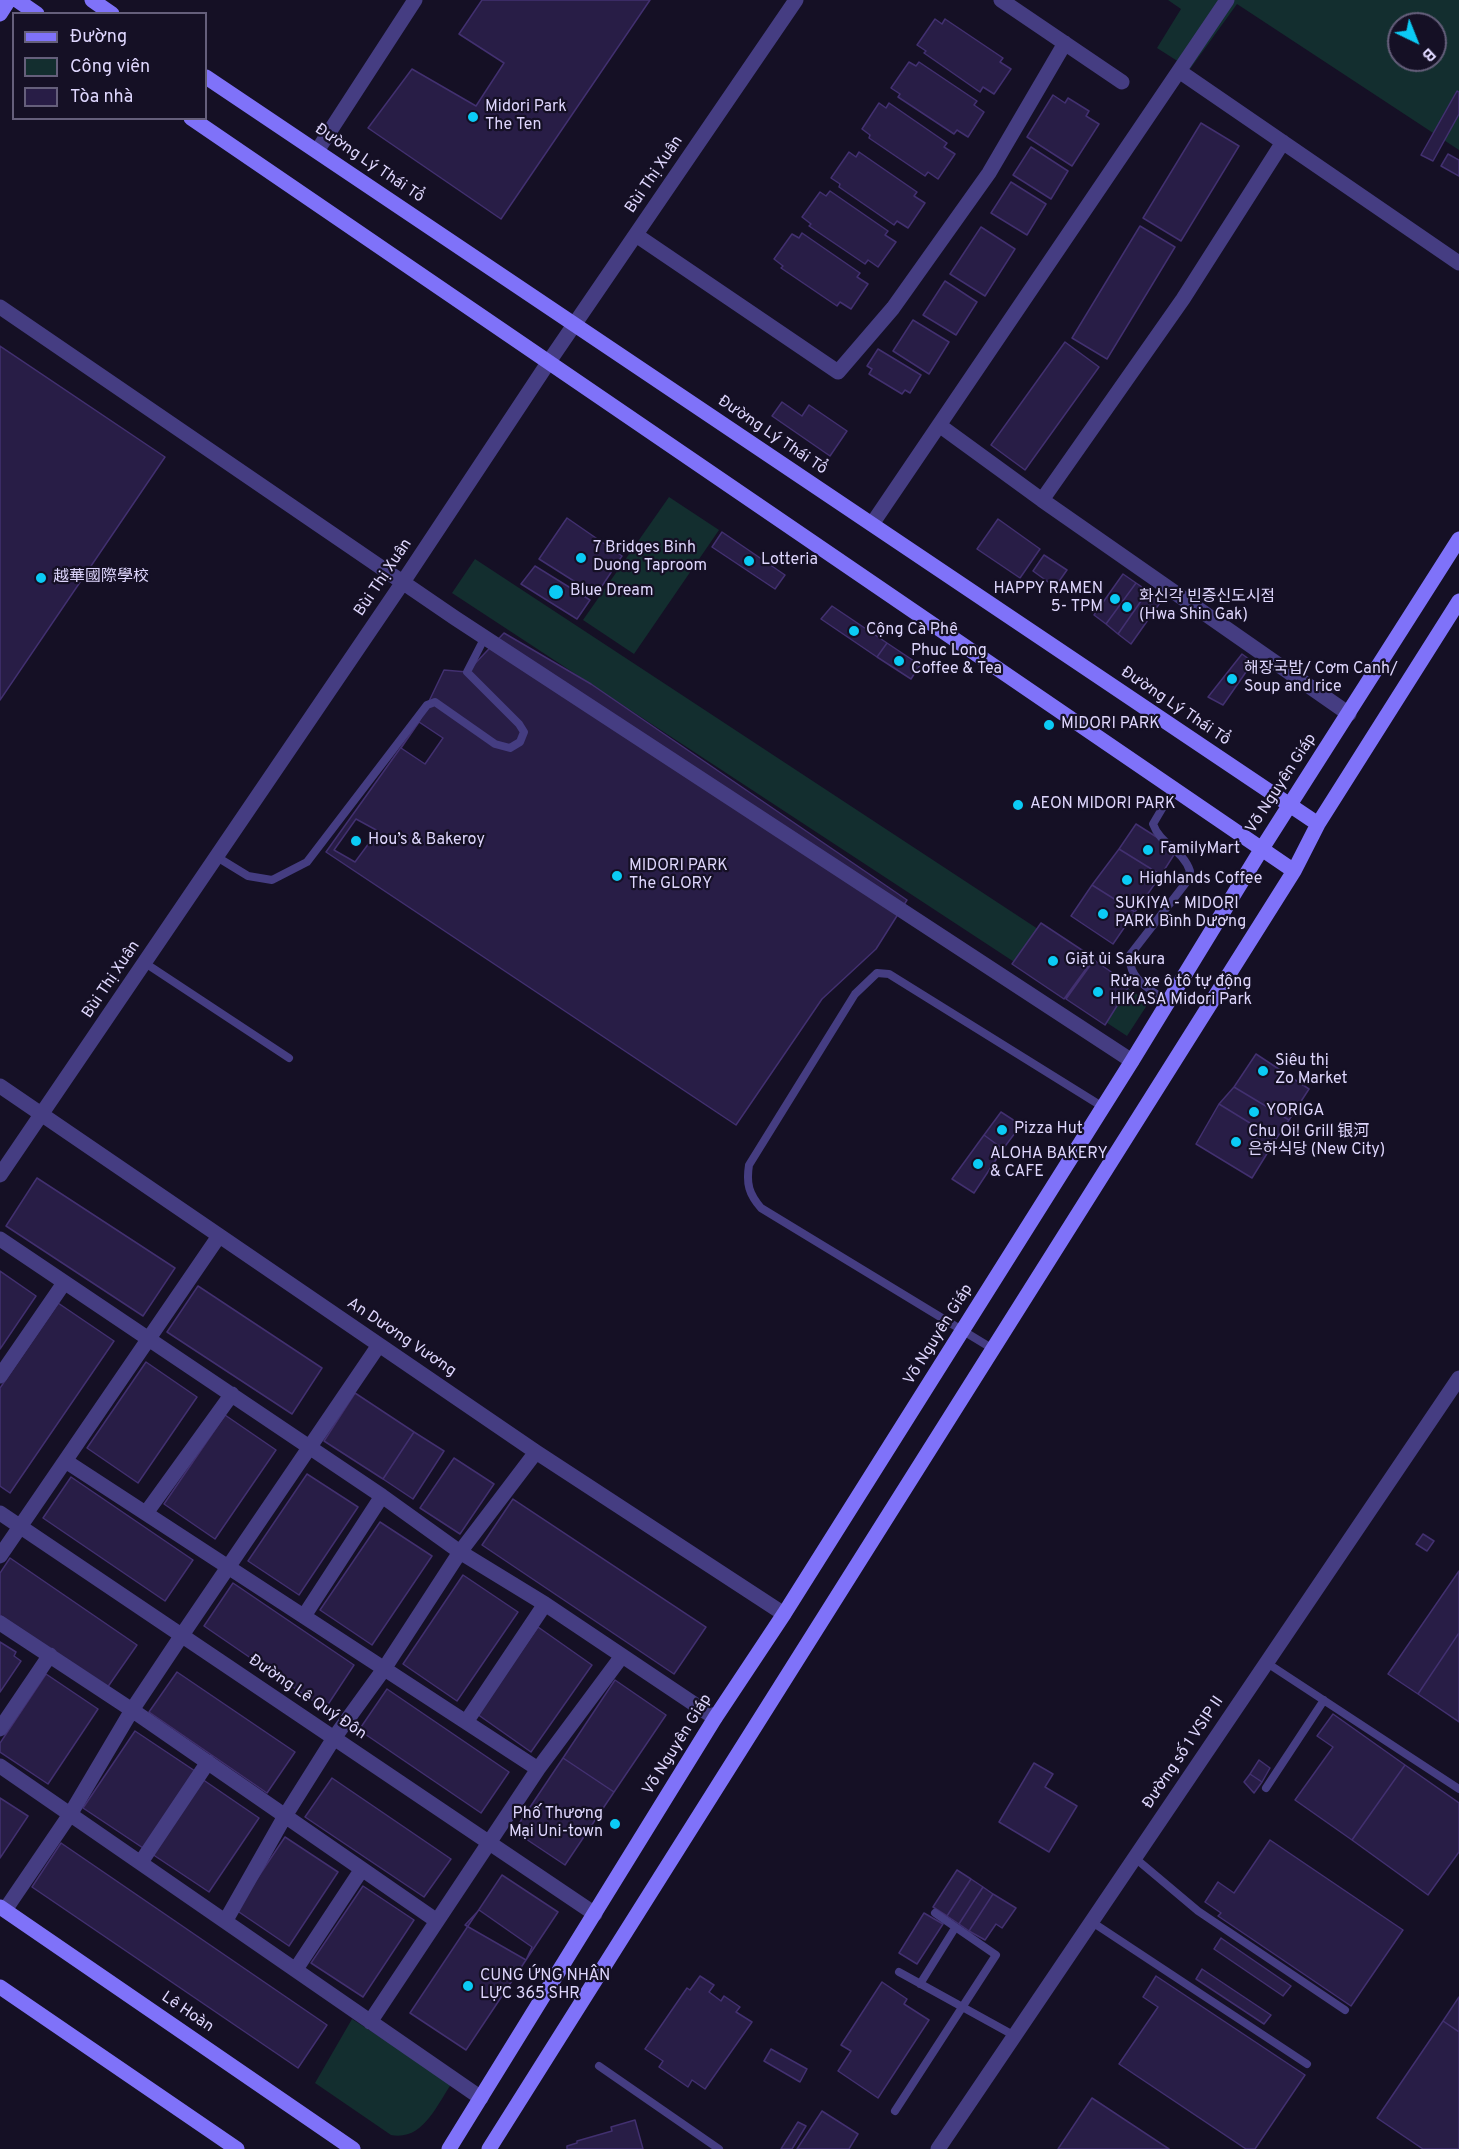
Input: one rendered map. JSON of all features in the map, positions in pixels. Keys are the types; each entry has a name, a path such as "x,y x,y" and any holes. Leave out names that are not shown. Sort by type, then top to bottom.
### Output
{"main road":[{"path":"0,14 9,0"},
{"path":"17,0 34,12"},
{"path":"92,0 109,12"},
{"name":"Đường Lý Thái Tổ","path":"207,77 1318,824"},
{"path":"194,120 1294,871"},
{"name":"Võ Nguyên Giáp","path":"449,2149 715,1718 784,1614 963,1331 1261,850 1459,539"},
{"path":"489,2149 1294,871 1318,824 1459,601"},
{"name":"Lê Hoàn","path":"3,1909 353,2149"},
{"path":"0,1987 237,2149"}],"street":[{"path":"317,151 415,0"},
{"name":"Bùi Thị Xuân","path":"0,1174 217,858 548,363 796,0"},
{"path":"1001,0 1122,82"},
{"path":"872,524 1227,0"},
{"path":"636,235 838,372 893,308 989,173 1065,43"},
{"path":"1179,70 1459,263"},
{"path":"1042,500 1183,299 1283,142"},
{"path":"0,307 485,637 1132,1061"},
{"path":"939,425 1042,500 1349,714"},
{"name":"An Dương Vương","path":"0,1086 536,1452 784,1614"},
{"path":"0,1556 19,1526 67,1462 219,1236"},
{"path":"0,1239 382,1496 460,1552 545,1604 715,1718"},
{"path":"0,1376 64,1283"},
{"path":"3,1909 71,1813 132,1710 379,1345"},
{"name":"Đường số 1 VSIP II","path":"938,2149 1459,1378"},
{"path":"146,1513 232,1394"},
{"path":"226,1920 285,1816 334,1738 384,1669 460,1552 536,1452"},
{"path":"67,1462 538,1769"},
{"path":"304,1616 382,1496"},
{"name":"Đường Lê Quý Đôn","path":"0,1513 595,1914"},
{"path":"466,1722 545,1604"},
{"path":"0,1623 132,1710 436,1921"},
{"path":"0,1729 50,1655"},
{"path":"370,2022 538,1769 622,1656"},
{"path":"141,1862 208,1762"},
{"path":"0,1766 481,2098"},
{"path":"296,1969 362,1869"}],"lane":[{"path":"217,858 248,876 272,880 307,862 427,705 435,702 495,744 510,748 520,742 524,732 519,724 467,672 485,637"},
{"path":"1168,1002 1133,976 1129,966 1130,955 1185,884 1190,872 1185,858 1158,837 1153,824 1173,790"},
{"path":"145,963 289,1058"},
{"path":"993,1349 761,1208 752,1197 746,1182 749,1165 855,994 877,973 889,974 1103,1107"},
{"path":"1266,1663 1459,1788"},
{"path":"1266,1788 1324,1700"},
{"path":"1135,1858 1198,1911 1345,2010"},
{"path":"895,2111 996,1955 935,1913"},
{"path":"1092,1922 1307,2064"},
{"path":"920,1984 955,1928"},
{"path":"899,1972 1015,2036"},
{"path":"599,2066 719,2149"}],"green space":[{"path":"1168,0 1459,0 1459,150 1237,4 1190,69 1157,48 1181,9"},
{"path":"669,497 719,530 634,654 583,620"},
{"path":"475,559 1149,1002 1127,1036 452,593"},
{"path":"352,2019 452,2083 428,2120 412,2133 391,2135 315,2083"}],"building":[{"name":"Midori Park The Ten","path":"482,0 650,0 501,219 368,128 412,69 476,106 504,63 459,34"},
{"path":"935,19 942,24 945,19 1003,58 1000,62 1011,69 994,94 983,87 980,92 924,53 926,51 917,45"},
{"path":"909,62 916,66 919,62 977,101 974,105 984,112 968,137 957,130 954,134 898,97 900,94 891,88"},
{"path":"1457,91 1459,92 1459,114 1433,161 1421,155"},
{"path":"1053,95 1065,103 1068,98 1089,111 1086,116 1099,124 1072,166 1027,137"},
{"path":"879,103 886,108 889,103 947,143 944,147 955,154 938,179 928,172 925,176 869,138 870,135 862,129"},
{"path":"1201,123 1239,146 1181,241 1143,218"},
{"path":"1031,147 1068,171 1051,199 1013,175"},
{"path":"849,152 856,157 859,152 917,192 914,196 925,203 908,228 897,221 894,225 839,187 840,184 831,178"},
{"path":"1448,154 1459,160 1459,176 1441,166"},
{"path":"1011,182 1046,204 1027,235 991,213"},
{"path":"830,191 888,231 885,235 896,242 878,267 868,260 865,264 809,226 811,224 802,217 820,192 826,196"},
{"path":"1140,226 1175,247 1107,359 1072,338"},
{"path":"981,227 1015,249 985,296 950,274"},
{"path":"802,233 860,273 857,277 868,284 851,309 840,302 837,306 781,268 783,266 774,259 792,234 799,238"},
{"path":"945,281 977,302 956,335 923,315"},
{"path":"913,320 949,342 929,374 893,351"},
{"path":"1065,342 1099,367 1025,470 991,445"},
{"name":"越華國際學校","path":"0,346 165,457 0,700"},
{"path":"878,349 921,375 910,393 905,390 902,394 869,374 872,369 867,366"},
{"path":"782,402 802,416 809,405 847,431 830,456 772,416"},
{"name":"7 Bridges Binh Duong Taproom","path":"567,518 622,556 596,595 539,559"},
{"path":"998,519 1040,549 1020,578 977,549"},
{"name":"Lotteria","path":"722,532 785,575 775,589 712,547"},
{"path":"1044,555 1067,570 1055,587 1033,571"},
{"name":"Blue Dream","path":"535,566 590,600 577,619 521,584"},
{"name":"HAPPY RAMEN 5- TPM","path":"1123,574 1136,583 1106,624 1094,615"},
{"name":"화신각 빈증신도시점 (Hwa Shin Gak)","path":"1136,583 1148,591 1118,634 1106,624"},
{"path":"1148,591 1162,600 1131,644 1118,634"},
{"name":"Cộng Cà Phê","path":"832,606 887,643 877,657 821,619"},
{"name":"MIDORI PARK The GLORY","path":"504,633 591,684 907,900 876,949 822,999 736,1125 326,852 419,722 444,670 467,672"},
{"name":"Phuc Long Coffee & Tea","path":"887,643 920,665 911,679 877,657"},
{"name":"해장국밥/ Cơm Canh/ Soup and rice","path":"1242,654 1253,662 1223,705 1208,697"},
{"path":"419,722 443,738 425,764 401,748"},
{"name":"Hou’s & Bakeroy","path":"356,819 378,831 355,862 334,850"},
{"name":"FamilyMart","path":"1136,824 1177,850 1161,875 1119,849"},
{"name":"Highlands Coffee","path":"1119,849 1161,875 1135,912 1092,885"},
{"name":"SUKIYA - MIDORI PARK Bình Dương","path":"1092,885 1135,912 1113,944 1071,916"},
{"name":"Giặt ủi Sakura","path":"1041,923 1094,958 1064,999 1012,964"},
{"name":"Rửa xe ô tô tự động HIKASA Midori Park","path":"1094,960 1130,985 1105,1025 1066,999"},
{"name":"Siêu thị Zo Market","path":"1256,1054 1309,1089 1289,1120 1234,1087"},
{"name":"YORIGA","path":"1234,1087 1289,1120 1276,1139 1219,1104"},
{"name":"Chu Oi! Grill 银河 은하식당 (New City)","path":"1219,1104 1276,1139 1252,1178 1196,1144"},
{"name":"Pizza Hut","path":"1001,1112 1021,1125 1003,1149 984,1135"},
{"name":"ALOHA BAKERY & CAFE","path":"984,1135 1003,1149 974,1193 952,1179"},
{"path":"37,1178 175,1268 143,1316 6,1226"},
{"path":"0,1271 36,1296 0,1349"},
{"path":"198,1286 322,1368 292,1414 167,1332"},
{"path":"58,1303 114,1341 10,1493 0,1486 0,1388"},
{"path":"146,1362 197,1397 138,1483 87,1448"},
{"path":"355,1393 414,1432 383,1479 324,1441"},
{"path":"225,1415 276,1450 215,1539 164,1504"},
{"path":"414,1432 444,1451 413,1499 383,1479"},
{"path":"454,1458 494,1484 460,1534 420,1508"},
{"path":"307,1474 358,1507 299,1595 248,1561"},
{"path":"71,1477 193,1560 165,1601 43,1518"},
{"path":"513,1499 706,1627 674,1674 482,1545"},
{"path":"380,1522 432,1556 372,1645 320,1610"},
{"path":"1423,1534 1434,1541 1427,1551 1416,1544"},
{"path":"10,1558 137,1645 107,1688 0,1615 0,1573"},
{"path":"1459,1571 1459,1633 1418,1694 1388,1674"},
{"path":"463,1575 518,1612 457,1701 403,1664"},
{"path":"233,1583 354,1665 325,1709 204,1626"},
{"path":"538,1627 592,1665 531,1752 477,1714"},
{"path":"1459,1633 1459,1722 1418,1694"},
{"path":"0,1642 16,1652 14,1656 21,1661 0,1692"},
{"path":"177,1672 295,1752 267,1793 149,1712"},
{"path":"46,1674 98,1709 48,1784 0,1752 0,1743"},
{"path":"615,1680 666,1715 614,1792 563,1758"},
{"path":"387,1689 509,1772 481,1813 359,1730"},
{"path":"1333,1714 1405,1765 1352,1840 1295,1800 1333,1747 1317,1736"},
{"path":"135,1731 195,1771 143,1848 83,1808"},
{"path":"563,1758 614,1792 565,1865 514,1831"},
{"path":"1259,1760 1270,1768 1262,1782 1250,1774"},
{"path":"1034,1763 1053,1774 1045,1787 1077,1806 1049,1852 999,1822"},
{"path":"1405,1765 1459,1803 1459,1852 1428,1895 1352,1840"},
{"path":"1250,1774 1262,1782 1254,1793 1244,1782"},
{"path":"332,1778 451,1859 424,1897 305,1817"},
{"path":"202,1779 259,1818 209,1892 152,1854"},
{"path":"0,1798 28,1816 0,1858"},
{"path":"285,1837 338,1872 289,1946 236,1910"},
{"path":"1270,1840 1403,1930 1351,2006 1218,1916 1221,1913 1205,1902 1218,1882 1234,1893"},
{"path":"61,1843 327,2025 298,2068 32,1887"},
{"path":"957,1870 971,1879 947,1916 933,1907"},
{"name":"CUNG ỨNG NHÂN LỰC 365 SHR","path":"502,1875 558,1912 466,2050 410,2013"},
{"path":"971,1879 983,1887 959,1924 947,1916"},
{"path":"363,1886 414,1920 363,1997 311,1963"},
{"path":"983,1887 993,1894 969,1931 959,1924"},
{"path":"993,1894 1016,1908 1002,1928 996,1924 985,1940 969,1931"},
{"path":"479,1910 532,1947 526,1960 465,1925"},
{"path":"924,1913 943,1924 917,1964 899,1953"},
{"path":"1221,1938 1291,1986 1283,1996 1214,1949"},
{"path":"1202,1969 1271,2015 1264,2024 1196,1979"},
{"path":"700,1976 714,1985 709,1992 721,2001 724,1996 740,2007 736,2012 752,2022 705,2089 692,2080 688,2087 659,2067 663,2061 645,2049 687,1988 690,1990"},
{"path":"1156,1976 1305,2075 1255,2149 1246,2149 1119,2064 1158,2007 1143,1997"},
{"path":"882,1982 907,1999 904,2004 929,2020 878,2098 838,2071 851,2051 841,2045"},
{"path":"1459,1997 1459,2032 1443,2021"},
{"path":"1443,2021 1459,2032 1459,2149 1423,2149 1377,2118"},
{"path":"771,2049 807,2069 800,2082 764,2061"},
{"path":"1092,2098 1169,2149 1058,2149"},
{"path":"822,2111 858,2134 849,2149 797,2149"},
{"path":"635,2120 643,2149 567,2149 567,2146 577,2141 612,2131 611,2127"},
{"path":"798,2122 806,2126 792,2149 781,2149"}],"place":[{"name":"Midori Park The Ten","path":"473,117"},
{"name":"7 Bridges Binh Duong Taproom","path":"581,558"},
{"name":"Lotteria","path":"749,561"},
{"name":"越華國際學校","path":"41,578"},
{"name":"Blue Dream","path":"556,592"},
{"name":"HAPPY RAMEN 5- TPM","path":"1115,599"},
{"name":"화신각 빈증신도시점 (Hwa Shin Gak)","path":"1127,607"},
{"name":"Cộng Cà Phê","path":"854,631"},
{"name":"Phuc Long Coffee & Tea","path":"899,661"},
{"name":"해장국밥/ Cơm Canh/ Soup and rice","path":"1232,679"},
{"name":"MIDORI PARK","path":"1049,725"},
{"name":"AEON MIDORI PARK","path":"1018,805"},
{"name":"Hou’s & Bakeroy","path":"356,841"},
{"name":"FamilyMart","path":"1148,850"},
{"name":"MIDORI PARK The GLORY","path":"617,876"},
{"name":"Highlands Coffee","path":"1127,880"},
{"name":"SUKIYA - MIDORI PARK Bình Dương","path":"1103,914"},
{"name":"Giặt ủi Sakura","path":"1053,961"},
{"name":"Rửa xe ô tô tự động HIKASA Midori Park","path":"1098,992"},
{"name":"Siêu thị Zo Market","path":"1263,1071"},
{"name":"YORIGA","path":"1254,1112"},
{"name":"Pizza Hut","path":"1002,1130"},
{"name":"Chu Oi! Grill 银河 은하식당 (New City)","path":"1236,1142"},
{"name":"ALOHA BAKERY & CAFE","path":"978,1164"},
{"name":"Phố Thương Mại Uni-town","path":"615,1824"},
{"name":"CUNG ỨNG NHÂN LỰC 365 SHR","path":"468,1986"}]}
